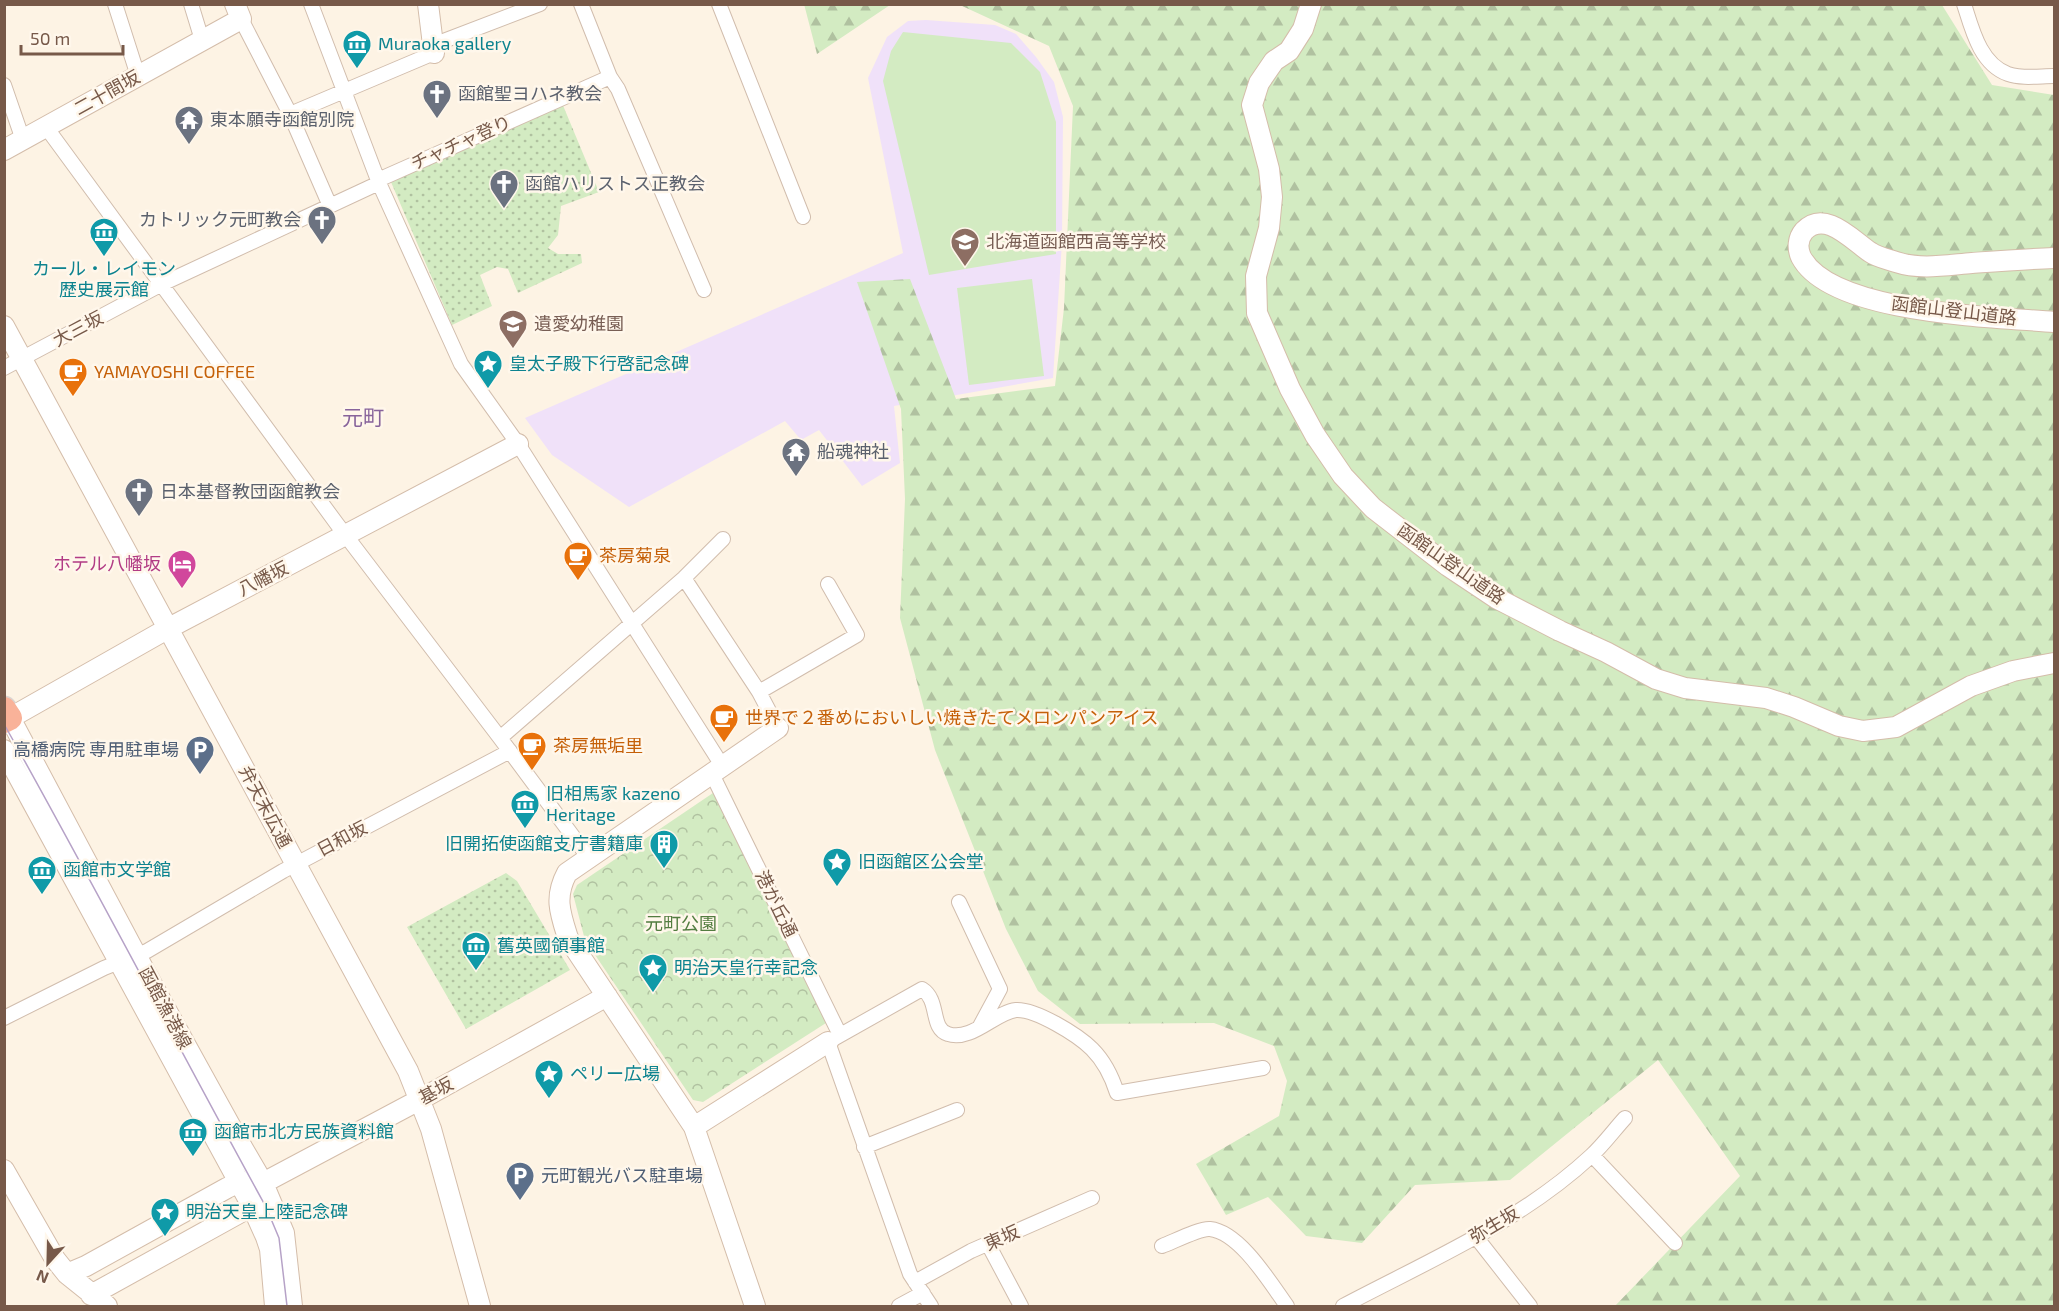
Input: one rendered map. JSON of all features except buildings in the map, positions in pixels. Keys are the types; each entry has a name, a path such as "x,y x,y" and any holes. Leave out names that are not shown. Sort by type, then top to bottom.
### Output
{"street":[{"path":"115,4 138,76"},
{"path":"191,4 202,40"},
{"name":"港が丘通","path":"311,4 379,182 461,364 518,444 632,623 717,770 834,1039 864,1147 910,1274 931,1306"},
{"path":"428,4 433,49"},
{"path":"290,114 345,93 433,49 540,4"},
{"path":"581,4 610,77 622,99 704,290"},
{"path":"719,4 803,217"},
{"name":"函館山登山道路","path":"1311,4 1303,29 1289,51 1274,62 1259,83 1252,105 1269,170 1272,197 1269,228 1256,276 1257,313 1290,388 1315,435 1343,476 1374,508 1448,566 1496,598 1656,679 1685,688 1766,698 1839,726 1863,731 1896,727 1971,686 2013,671 2055,663"},
{"path":"1964,4 1976,40 1989,61 2006,74 2055,76"},
{"path":"238,12 290,114 330,206"},
{"name":"二十間坂","path":"4,150 202,40 238,12"},
{"name":"チャチャ登り","path":"379,182 610,77"},
{"path":"4,85 23,140"},
{"path":"46,127 589,858"},
{"name":"大三坂","path":"4,368 162,284 379,182"},
{"name":"函館山登山道路","path":"2055,258 1911,267 1873,254 1836,227 1820,222 1805,230 1798,244 1803,260 1811,270 1826,281 1878,302 1931,312 2055,322"},
{"name":"弁天末広通","path":"4,326 362,985 421,1099 480,1306"},
{"name":"八幡坂","path":"6,716 518,444"},
{"path":"500,738 684,578 723,539"},
{"path":"684,578 759,692 778,728 567,873 558,896 568,938 694,1127 755,1306"},
{"path":"759,692 857,635 828,584"},
{"name":"函館漁港線","path":"6,716 134,956 263,1183 284,1233 292,1306"},
{"name":"函館漁港線","path":"4,750 134,956 266,1237 270,1249 275,1306"},
{"name":"日和坂","path":"4,1018 134,956 296,864 510,751"},
{"path":"959,902 1000,989 978,1030"},
{"path":"694,1127 834,1039 922,989 928,993 934,1004 938,1025 944,1032 951,1035 978,1030 992,1020 1016,1010 1047,1018 1092,1049 1111,1075 1117,1093 1263,1068"},
{"name":"基坂","path":"263,1183 607,996"},
{"path":"864,1147 957,1110"},
{"name":"弥生坂","path":"1343,1306 1476,1237 1535,1200 1592,1155 1626,1118"},
{"path":"1592,1155 1675,1243"},
{"path":"4,1170 44,1242 67,1274 107,1306"},
{"path":"67,1274 86,1266 239,1182 263,1183 252,1206 91,1294"},
{"name":"東坂","path":"899,1306 919,1288 988,1244 1092,1198"},
{"path":"1162,1246 1209,1228 1222,1232 1243,1248 1287,1306"},
{"path":"1476,1237 1530,1306"},
{"path":"988,1244 1021,1306"}],"shaded area":[{"name":"北海道函館西高等学校","path":"926,20 995,25 1016,34 1054,82 1063,117 1062,242 1053,378 894,406 900,463 862,486 819,430 801,440 785,421 629,507 552,455 525,418 903,253 868,78 887,37 908,21"}],"green space":[{"path":"804,4 890,4 890,5 817,54"},
{"path":"960,5 1942,5 1992,85 2054,95 2054,1306 1615,1306 1740,1176 1658,1060 1510,1180 1415,1185 1362,1243 1306,1236 1268,1197 1226,1215 1196,1164 1279,1116 1287,1081 1274,1046 1214,1023 1080,1024 1038,991 1006,929 935,750 900,618 905,499 901,409 857,282 910,279 956,399 1055,386 1064,308 1073,106 1049,46"},
{"path":"903,32 1011,43 1040,72 1056,122 1056,254 929,275 883,81 891,51"},
{"path":"562,103 599,192 561,206 558,235 548,248 558,254 581,254 582,263 518,293 508,269 497,267 480,275 492,306 452,325 391,182"},
{"path":"1032,279 1044,376 969,385 957,288"},
{"name":"元町公園","path":"713,793 795,954 826,1023 703,1102 693,1100 585,940 573,894 577,885"},
{"path":"506,873 517,881 570,970 466,1029 407,927"}],"tram line":[{"path":"4,724 266,1207 279,1238 287,1306"}],"place":[{"name":"Muraoka gallery","path":"357,70"},
{"name":"函館聖ヨハネ教会","path":"437,120"},
{"name":"東本願寺函館別院","path":"189,146"},
{"name":"函館ハリストス正教会","path":"504,210"},
{"name":"カトリック元町教会","path":"322,246"},
{"name":"カール・レイモン 歴史展示館","path":"104,258"},
{"name":"北海道函館西高等学校","path":"965,268"},
{"name":"遺愛幼稚園","path":"513,350"},
{"name":"皇太子殿下行啓記念碑","path":"488,390"},
{"name":"YAMAYOSHI COFFEE","path":"73,398"},
{"name":"船魂神社","path":"796,478"},
{"name":"日本基督教団函館教会","path":"139,518"},
{"name":"茶房菊泉","path":"578,582"},
{"name":"ホテル八幡坂","path":"182,590"},
{"name":"世界で２番めにおいしい焼きたてメロンパンアイス","path":"724,744"},
{"name":"茶房無垢里","path":"532,772"},
{"name":"高橋病院 専用駐車場","path":"200,776"},
{"name":"旧相馬家 kazeno Heritage","path":"525,830"},
{"name":"旧開拓使函館支庁書籍庫","path":"664,870"},
{"name":"旧函館区公会堂","path":"837,888"},
{"name":"函館市文学館","path":"42,896"},
{"name":"舊英國領事館","path":"476,972"},
{"name":"明治天皇行幸記念","path":"653,994"},
{"name":"ペリー広場","path":"549,1100"},
{"name":"函館市北方民族資料館","path":"193,1158"},
{"name":"元町観光バス駐車場","path":"520,1202"},
{"name":"明治天皇上陸記念碑","path":"165,1238"}],"district":[{"name":"元町","path":"363,418"}]}
